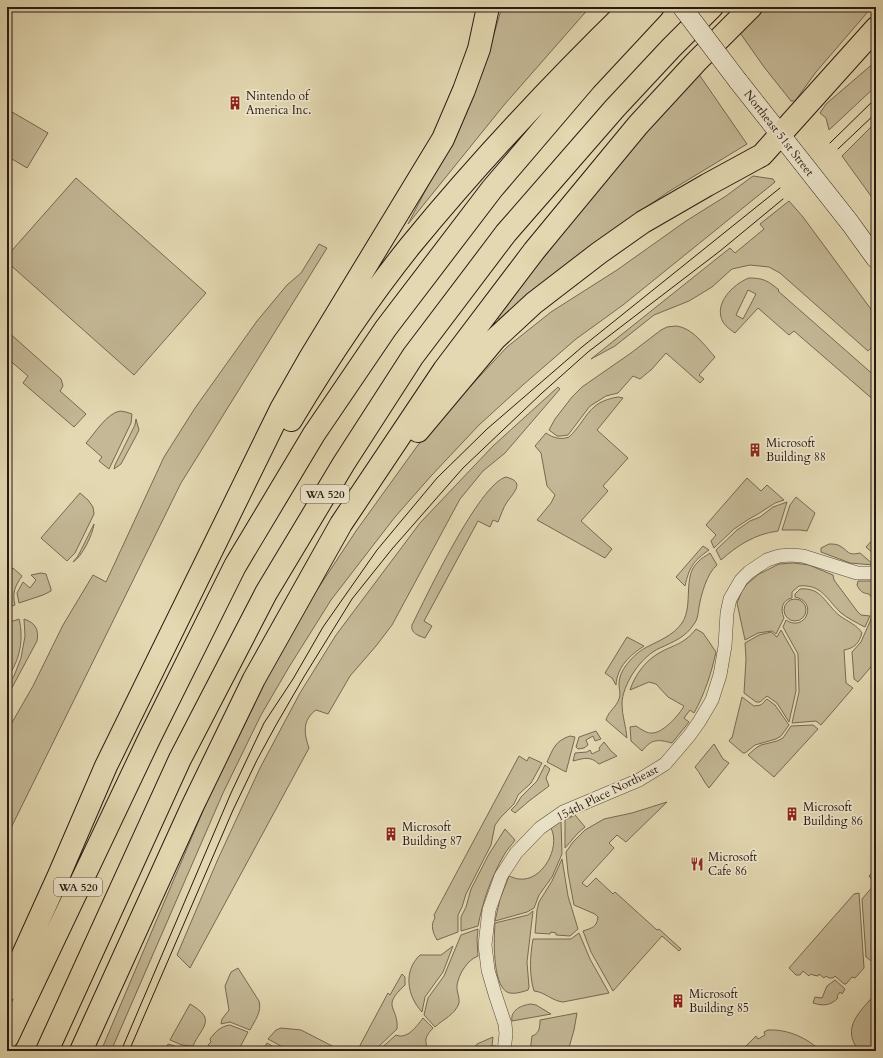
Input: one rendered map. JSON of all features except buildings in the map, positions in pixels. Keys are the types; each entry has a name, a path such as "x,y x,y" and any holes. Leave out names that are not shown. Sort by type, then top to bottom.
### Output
{"highway":[{"path":"7,990 106,766 281,410 306,364 443,139 464,90 479,49 488,7"},
{"path":"214,546 299,407 358,316 410,247 486,157 579,57 631,7"},
{"name":"WA 520","path":"7,1038 150,737 235,566 314,434 386,328 492,189 585,80 653,7"},
{"name":"WA 520","path":"47,1051 180,760 266,593 344,463 413,356 506,233 615,108 712,7"},
{"path":"81,1051 192,807 254,679 341,524 444,370 534,251 638,125 696,62 751,7"},
{"path":"341,524 495,339 534,302 598,253 643,222 700,188 762,156 782,136 800,113 876,28"}],"main road":[{"name":"Northeast 51st Street","path":"682,7 738,81 850,223 876,259"}],"street":[{"name":"154th Place Northeast","path":"504,1051 506,1034 505,1024 488,970 485,944 489,910 501,876 516,853 540,828 563,812 639,780 665,764 689,736 712,700 722,668 727,613 730,599 741,580 749,572 768,560 779,556 790,555 803,556 857,573 876,573"}],"shaded area":[{"path":"502,7 590,7 504,105 408,224 447,149 483,71"},
{"path":"764,7 872,7 816,72 795,101 791,101 764,67 738,30"},
{"path":"876,61 876,86 829,130 826,118 820,113 826,104"},
{"path":"698,73 747,144 668,192 631,218 502,320 496,318 620,161"},
{"path":"7,109 48,133 27,168 7,156"},
{"path":"876,122 876,203 842,156"},
{"path":"753,176 773,179 775,182 623,305 576,339 479,425 395,517 331,600 261,715 223,793 111,1051 101,1051 208,799 259,691 315,593 356,531 418,445 507,347 551,312 617,270"},
{"path":"76,178 206,293 134,375 7,262 7,256"},
{"path":"789,201 803,217 876,316 876,338 872,347 868,351 780,273 769,267 750,265 732,269 712,287 689,301 654,315 615,346 591,359 730,248 735,253 764,229 760,224"},
{"path":"319,244 327,248 181,483 7,836 7,729 33,686 63,625 93,575 106,582 164,457 195,408 257,321 287,285 301,273"},
{"path":"749,278 766,281 772,284 779,290 778,291 876,377 876,402 794,331 789,335 758,308 735,333 727,327 723,322 721,315 723,302 731,290","holes":["748,290 756,294 743,319 736,315"]},
{"path":"676,326 688,330 702,342 715,357 699,375 704,379 700,383 666,353 652,369 640,379 633,376 618,393 606,396 590,406 568,435 557,436 549,430 555,419 582,387 661,330 667,327"},
{"path":"7,331 61,379 63,386 60,391 86,414 74,427 23,383 28,376 7,358"},
{"path":"558,387 560,389 505,453 483,471 460,499 392,625 350,676 328,714 316,710 308,718 305,732 309,748 190,968 177,955 218,859 260,768 300,693 336,635 420,523 493,446"},
{"path":"618,397 623,398 597,430 628,458 603,486 608,491 581,521 612,549 605,558 537,520 551,503 555,495 547,486 541,453 535,446 546,433 557,438 569,437 594,407 608,399"},
{"path":"120,411 132,414 131,423 109,469 99,461 102,457 86,443 110,416"},
{"path":"136,419 139,430 121,464 114,469 135,425"},
{"path":"506,477 515,481 517,487 503,509 498,522 493,520 490,527 478,521 424,621 432,626 425,638 418,635 412,630 412,625 454,543 482,499 495,484"},
{"path":"747,478 761,491 767,485 784,500 775,503 734,529 714,548 711,541 716,535 706,525"},
{"path":"80,493 93,507 94,514 75,553 67,561 41,538"},
{"path":"796,497 815,513 807,531 782,530 790,505"},
{"path":"787,502 778,531 770,532 747,541 721,560 716,550 737,530 750,521 760,517 773,507"},
{"path":"94,524 92,533 86,545 80,555 73,562 78,556"},
{"path":"876,536 875,555 866,547"},
{"path":"829,544 839,545 853,554 860,553 874,565 850,563 821,552 821,548"},
{"path":"703,546 709,550 692,565 685,586 676,577"},
{"path":"710,553 717,565 710,573 705,584 698,616 691,629 683,636 646,657 634,672 625,688 622,704 627,738 606,720 619,699 621,673 636,655 645,648 670,635 682,623 687,608 690,575 693,568 701,559"},
{"path":"794,563 809,565 833,575 834,580 857,611 861,615 870,616 865,627 840,612 827,597 818,590 813,587 799,586 792,592 792,598 786,601 783,605 782,611 784,618 776,634 772,631 758,633 745,640 737,603 742,591 747,584 759,574 779,564"},
{"path":"13,568 22,576 15,590 15,605 7,608 7,575"},
{"path":"41,573 46,574 51,591 19,603 17,593 23,582 30,588 36,580 31,575"},
{"path":"858,581 875,581 876,601 874,607 872,606 872,598 869,594 863,592 858,587"},
{"path":"800,589 813,591 823,597 840,616 855,625 862,633 856,644 851,648 844,650 846,683 853,688 821,725 816,721 792,723 799,692 798,654 783,627 786,620 793,623 799,623 804,620 807,615 808,610 806,605 802,600 795,597 795,594"},
{"path":"795,599 803,602 806,610 803,618 795,621 787,618 784,610 787,602"},
{"path":"876,608 876,661 858,682 854,679 852,652 861,642"},
{"path":"19,619 21,634 20,650 15,664 7,677 7,623"},
{"path":"24,619 36,627 38,633 37,641 7,697 7,685 14,676 21,658 25,636"},
{"path":"696,629 703,633 716,652 710,676 701,698 694,713 690,710 684,718 689,722 672,743 655,741 649,744 642,751 631,741 630,727 636,726 649,733 657,732 662,730 671,722 684,706 668,697 656,684 649,682 630,690 632,684 641,669 649,660 659,653 683,641"},
{"path":"781,630 795,655 796,691 789,722 777,703 767,696 760,702 756,702 744,693 746,659 745,643 759,635 771,632 777,637"},
{"path":"627,637 644,646 625,662 619,673 616,685 612,678 605,673"},
{"path":"742,697 754,706 761,705 767,699 775,705 789,725 781,736 755,745 745,753 729,741 732,738"},
{"path":"813,725 818,729 774,777 748,755 761,745 783,738 791,726"},
{"path":"596,731 601,739 595,741 593,736 586,740 588,745 584,748 578,749 576,747 579,737"},
{"path":"570,736 575,737 566,772 547,762 553,749 558,743"},
{"path":"604,742 617,756 599,764 587,758 573,761 575,753 587,752 590,750 592,754 600,750 599,748"},
{"path":"714,744 723,759 729,763 709,788 695,767"},
{"path":"519,756 527,761 529,757 542,763 531,783 518,795 514,804 495,825 491,845 466,894 458,915 458,932 437,940 433,929 433,921 435,918 434,915"},
{"path":"545,765 550,769 546,778 549,786 515,813 511,810 521,797 537,781"},
{"path":"667,802 626,842 617,835 609,843 614,848 582,883 587,887 596,878 613,894 615,892 657,930 659,929 681,949 679,951 662,936 613,991 591,952 583,931 594,927 598,917 595,914 574,905 566,852 573,842 585,830 604,819 632,813"},
{"path":"575,815 585,827 565,848 565,820"},
{"path":"561,822 562,854 552,877 539,895 534,908 527,912 495,921 500,899 509,876 518,879 527,878 535,875 542,869 551,854 553,845 551,828"},
{"path":"505,829 515,840 505,853 491,881 482,907 478,926 461,931 461,917 466,907 471,889 489,854"},
{"path":"562,859 568,896 578,929 570,936 556,935 556,933 551,932 550,934 535,933 539,902 552,881"},
{"path":"876,869 875,964 866,957 862,899 875,884 869,876"},
{"path":"859,893 864,968 855,978 852,977 846,984 835,976 833,978 829,978 826,976 824,978 819,974 818,976 811,974 809,976 803,971 800,975 796,975 789,968 854,894"},
{"path":"533,911 527,962 529,987 528,990 523,992 509,993 502,987 496,970 494,949 495,923 528,915"},
{"path":"478,929 478,956 467,964 460,976 457,987 459,1003 452,1014 435,1027 424,1015 428,998 444,976 461,935"},
{"path":"579,933 590,959 609,993 563,1002 534,991 530,965 533,939 571,939"},
{"path":"453,946 443,972 425,997 422,1012 413,999 410,991 409,976 411,968 420,955 441,955"},
{"path":"238,968 260,1005 259,1012 250,1030 230,1022 221,1024 222,1019 229,1010 225,986 231,972"},
{"path":"402,974 405,977 405,985 393,998 392,1003 397,1021 397,1029 374,1051 357,1051 388,993 390,995"},
{"path":"835,980 845,989 842,994 840,992 837,996 838,998 829,1004 820,1005 813,1003 815,997 822,998 827,986"},
{"path":"876,993 876,1051 859,1051 854,1042 852,1027 859,1013"},
{"path":"190,1004 203,1015 205,1019 203,1029 193,1046 182,1045 170,1040"},
{"path":"531,1004 536,1005 551,1014 512,1021 513,1014 517,1009"},
{"path":"577,1013 568,1051 530,1051 532,1036 539,1030 540,1020"},
{"path":"423,1018 433,1028 427,1037 427,1047 410,1051 378,1051 396,1035 404,1036 408,1034"},
{"path":"230,1025 248,1032 238,1051 210,1051 208,1045 211,1042 210,1039 212,1036 221,1028"},
{"path":"281,1028 301,1030 340,1050 290,1051 268,1039 276,1030"},
{"path":"768,1030 783,1031 797,1035 816,1046 821,1051 747,1051 744,1048 756,1036 758,1039 765,1035 764,1032"},
{"path":"493,1037 492,1046 496,1046 495,1051 472,1051 477,1044"},
{"path":"267,1043 281,1051 262,1051"},
{"path":"168,1044 190,1050 190,1051 164,1051"}],"tram line":[{"path":"830,143 876,98"},
{"path":"838,149 876,113"},
{"path":"121,1051 231,793 264,723 293,679 323,627 377,550 437,478 487,429 582,347 780,188"},
{"path":"129,1051 233,810 257,760 305,675 352,599 392,549 463,468 542,393 588,352 720,251 783,199"}],"place":[{"name":"Nintendo of America Inc.","path":"235,103"},
{"name":"Microsoft Building 88","path":"755,450"},
{"name":"Microsoft Building 86","path":"792,814"},
{"name":"Microsoft Building 87","path":"391,834"},
{"name":"Microsoft Cafe 86","path":"697,864"},
{"name":"Microsoft Building 85","path":"678,1001"}]}
